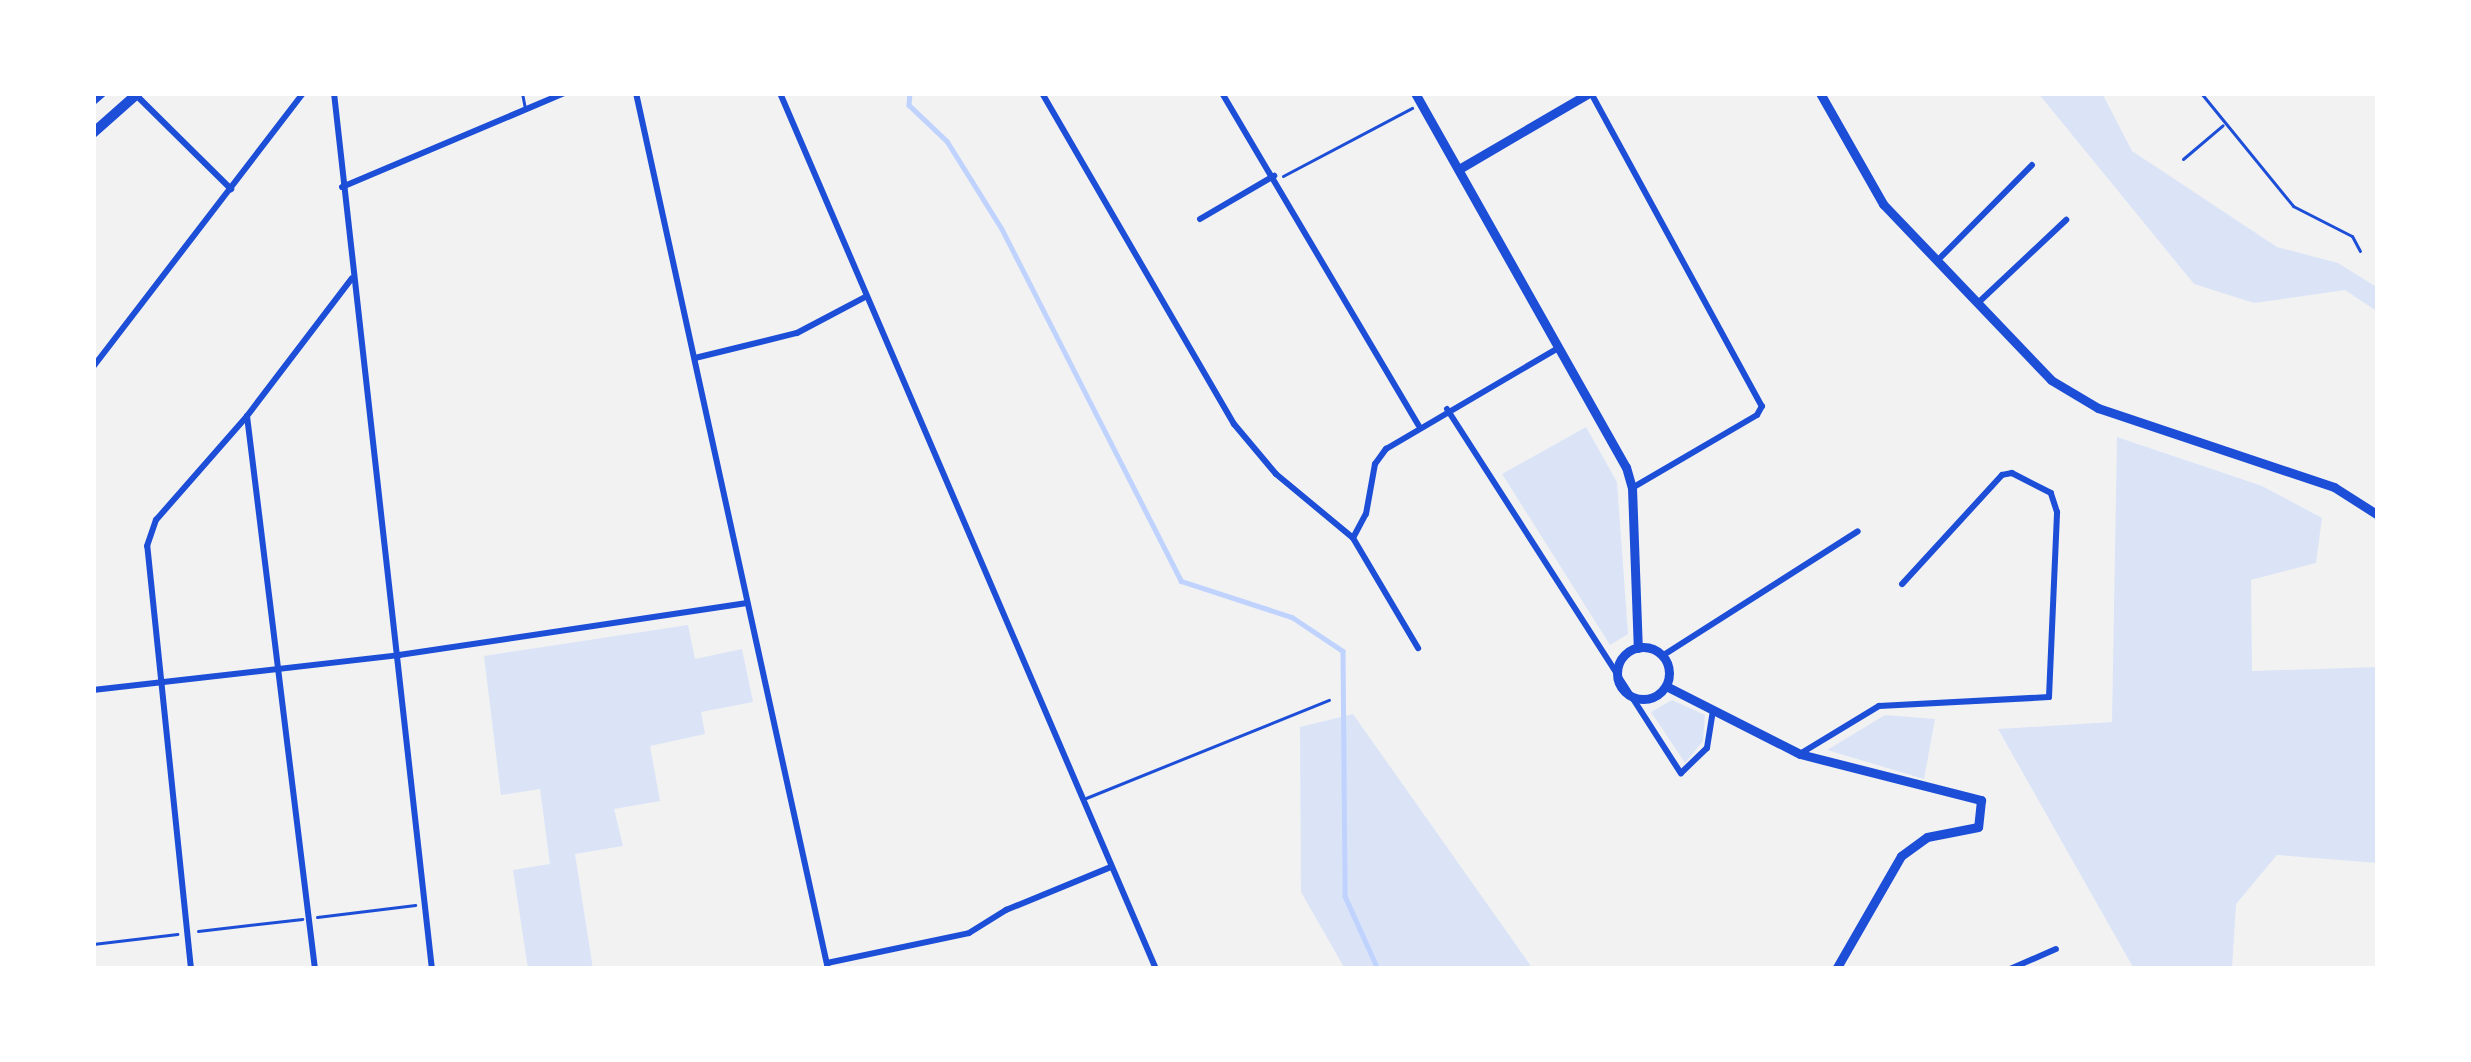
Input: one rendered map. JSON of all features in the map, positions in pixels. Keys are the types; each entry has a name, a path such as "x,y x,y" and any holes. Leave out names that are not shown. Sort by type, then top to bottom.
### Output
{"main road":[{"path":"93,100 101,93"},
{"path":"93,133 137,94"}],"street":[{"path":"93,367 303,93"},
{"path":"334,93 432,969"},
{"path":"342,187 565,93"},
{"path":"636,93 828,966 969,932 1006,910 1112,867"},
{"path":"780,93 1156,969"},
{"path":"1042,93 1234,424 1276,475 1353,538 1418,648"},
{"path":"1222,93 1418,425"},
{"path":"1459,169 1590,93 1762,406 1756,415 1633,488"},
{"path":"1820,93 1883,204 2051,380 2098,408 2284,467 2334,488 2378,515"},
{"path":"137,94 231,190"},
{"path":"1418,98 1633,488 1639,648"},
{"path":"1935,263 2032,166"},
{"path":"1200,219 1275,178"},
{"path":"1976,304 2066,220"},
{"path":"191,969 147,546 156,520 247,416 353,277"},
{"path":"695,358 797,332 867,296"},
{"path":"1353,538 1369,502 1376,464 1386,449 1418,425 1559,347"},
{"path":"1447,409 1622,688 1681,773 1707,748 1713,708"},
{"path":"247,416 282,670 315,969"},
{"path":"1800,754 1880,706 2049,698 2057,512 2051,493 2012,472 2002,475 1902,584"},
{"path":"1662,656 1858,532"},
{"path":"93,690 398,656 747,603"},
{"path":"1622,688 1620,663 1639,648"},
{"path":"1622,688 1644,699 1666,686 1669,670 1662,656 1639,648"},
{"path":"1666,686 1800,754 1971,794 1983,808 1971,831 1927,838 1901,856 1836,969"},
{"path":"2010,969 2056,949"}],"lane":[{"path":"522,93 526,111"},
{"path":"2201,93 2294,206 2351,236 2360,251"},
{"path":"2183,158 2224,125"},
{"path":"1082,800 1330,700"}],"path":[{"path":"1275,178 1418,98"},
{"path":"93,944 187,933"}],"shaded area":[{"path":"2038,93 2102,93 2132,151 2277,247 2338,263 2378,288 2378,312 2345,290 2254,303 2194,284"},
{"path":"1586,427 1617,482 1628,634 1610,645 1502,474"},
{"path":"2117,437 2262,486 2322,518 2316,563 2251,580 2252,671 2378,667 2378,863 2277,855 2236,904 2232,969 2134,969 1998,729 2112,722"},
{"path":"688,625 695,659 742,649 753,702 701,712 705,734 650,746 660,801 614,809 623,846 575,854 593,969 528,969 513,870 550,864 540,789 501,795 484,656"},
{"path":"1672,700 1705,715 1703,741 1685,763 1651,712"},
{"path":"1353,714 1533,969 1345,969 1301,892 1300,727"},
{"path":"1885,715 1935,719 1924,779 1827,750"}],"waterway":[{"path":"910,93 909,105 947,141 1002,229 1181,581 1292,617 1343,651 1345,896 1378,969"}]}
